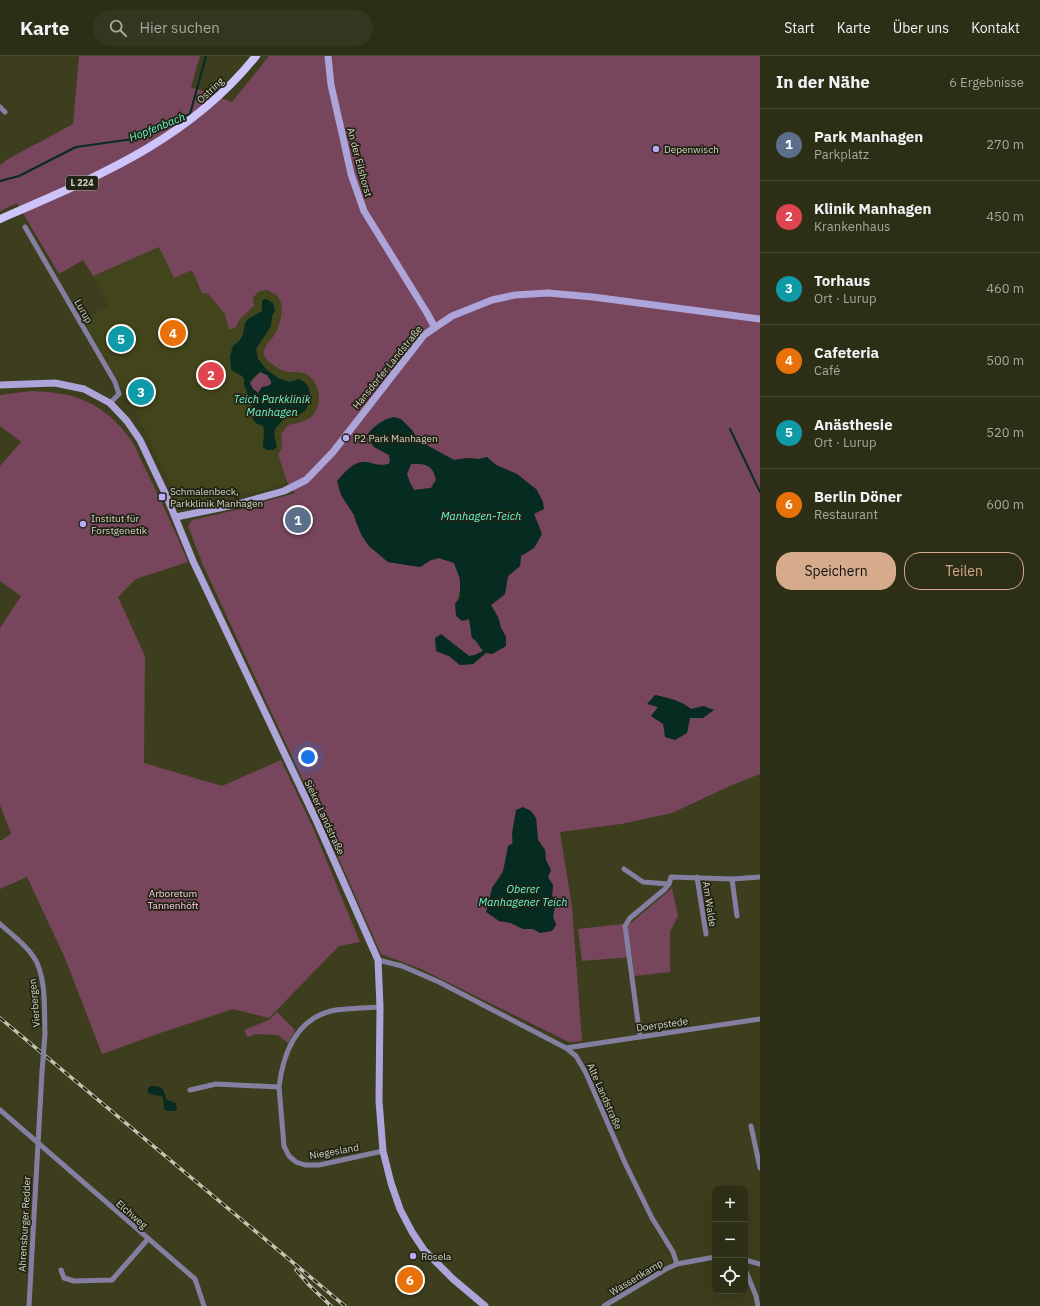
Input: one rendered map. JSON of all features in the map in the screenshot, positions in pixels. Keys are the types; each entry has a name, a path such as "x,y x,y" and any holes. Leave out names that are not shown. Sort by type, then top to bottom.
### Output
{"main road":[{"name":"Ostring","path":"0,219 104,173 134,157 171,134 195,117 215,99 237,78 256,56"}],"street":[{"name":"An der Eilshorst","path":"328,56 331,85 344,144 351,174 364,211 428,313 434,326"},
{"path":"0,107 5,112"},
{"name":"Lurup","path":"25,227 115,382 119,394 110,403"},
{"name":"Hansdorfer Landstraße","path":"176,517 234,505 284,491 306,480 333,452 424,335 434,326 452,316 492,300 515,295 548,293 593,297 760,319"},
{"name":"Sieker Landstraße","path":"0,385 55,383 84,389 110,403 127,421 140,440 176,517 193,561 317,822 378,960 380,1007 379,1101 383,1151 391,1183 400,1209 412,1232 424,1250 485,1306"},
{"name":"Am Walde","path":"624,869 643,882 669,884"},
{"name":"Am Walde","path":"640,1037 626,940 625,926 630,918 669,884 671,877 732,879 760,877"},
{"name":"Am Walde","path":"697,877 706,934"},
{"path":"732,879 737,916"},
{"name":"Vierbergen","path":"0,924 34,957 42,981 45,1034 42,1072"},
{"name":"Alte Landstraße","path":"378,960 402,966 439,982 566,1048 576,1056 586,1073 625,1163 652,1218 673,1252 677,1264"},
{"name":"Niegesland","path":"380,1007 331,1011 311,1019 301,1027 295,1036 285,1060 279,1087 284,1146 289,1156 296,1162 306,1165 319,1165 383,1151"},
{"name":"Doerpstede","path":"566,1048 760,1019"},
{"name":"Ahrensburger Redder","path":"29,1306 42,1072"},
{"path":"190,1090 216,1084 279,1087"},
{"path":"0,1110 37,1143"},
{"path":"751,1126 760,1168"},
{"name":"Elchweg","path":"37,1143 195,1279 204,1306"},
{"path":"61,1270 64,1278 74,1281 112,1280 148,1239"},
{"path":"677,1264 712,1257"},
{"path":"748,1261 760,1264"},
{"name":"Wassenkamp","path":"604,1306 666,1268 677,1264"},
{"path":"748,1276 756,1296 758,1306"}],"shaded area":[{"path":"159,247 174,278 192,270 202,292 208,294 236,327 241,318 254,306 253,298 258,292 267,290 278,297 281,304 281,317 276,332 264,348 289,372 300,371 310,377 317,385 320,396 318,407 311,417 301,422 288,425 281,434 282,448 278,454 287,482 266,490 231,497 186,503 181,503 178,500 133,406 83,320 109,305 93,276"}],"green space":[{"path":"79,56 200,56 191,87 232,102 269,56 760,56 760,774 732,785 672,813 621,824 560,832 572,907 582,1041 569,1042 421,969 381,954 326,830 203,565 188,526 192,520 236,510 295,493 287,482 278,454 282,448 281,434 288,425 306,420 315,413 319,397 317,387 311,378 305,374 300,372 284,371 276,367 264,355 264,349 279,326 282,310 280,300 273,293 267,290 258,292 253,298 254,306 241,318 236,327 229,330 225,314 208,294 202,293 192,270 174,278 159,247 93,276 83,260 59,274 17,203 0,211 0,165 8,159 73,124","holes":["412,430 419,441 454,460 468,458 479,459 487,457 496,465 517,474 537,490 534,514 542,534 534,548 521,556 520,566 508,576 505,594 491,605 498,617 501,628 506,637 506,646 492,654 486,653 473,664 460,665 449,656 436,651 441,635 469,656 483,651 472,638 469,619 455,604 458,599 460,589 460,578 454,563 439,558 431,560 420,567 388,562 369,546 362,535 337,481 350,468 358,464 389,464 389,455 374,447","655,695 678,701 691,709 704,706 690,718 687,733 659,707","536,818 538,840 545,850 546,860 551,870 548,877 553,885 552,895 556,902 553,916 556,925 533,929 523,929 511,923 499,921 492,888 507,862 511,848 512,833"]},
{"path":"260,372 267,375 271,381 271,384 262,387 259,393 253,389 250,383"},
{"name":"Arboretum Tannenhöft","path":"31,391 59,393 79,398 99,408 122,428 135,447 188,562 136,579 118,597 145,656 144,763 222,786 281,760 314,830 360,942 339,946 269,1018 233,1009 102,1054 65,958 27,877 0,889 0,841 11,834 0,805 0,628 21,596 0,581 0,466 21,442 0,426 0,395"},
{"path":"411,464 421,464 431,468 436,480 431,488 415,490 410,483 407,474"},
{"path":"672,888 678,916 670,932 670,972 634,976 632,957 582,961 578,929 631,923"},
{"path":"277,1012 295,1030 288,1043 278,1035 256,1034 247,1037 244,1030 269,1020"}],"water":[{"name":"Teich Parkklinik Manhagen","path":"266,299 273,303 275,310 272,316 271,326 256,349 258,359 267,370 278,378 290,382 299,379 304,382 310,393 309,402 305,411 300,414 287,415 275,429 274,435 277,447 273,450 267,450 263,447 263,426 256,423 252,418 251,401 244,385 244,379 242,376 231,370 230,356 233,346 243,335 245,323 248,319 262,311 262,300","holes":["260,372 267,375 271,381 271,384 262,387 258,393 253,389 250,383 252,379"]},
{"name":"Manhagen-Teich","path":"394,417 401,419 412,430 419,441 454,460 468,458 479,459 487,457 496,465 517,474 537,490 543,502 544,509 534,514 542,534 534,548 521,556 520,566 508,576 505,594 491,605 498,617 501,628 506,637 506,646 492,654 486,653 473,664 460,665 449,656 436,651 435,638 441,634 469,656 483,651 472,638 469,619 462,621 456,616 455,604 460,598 460,579 454,563 439,558 431,560 420,567 388,562 369,546 362,536 354,515 341,495 337,481 354,465 362,462 380,465 389,464 389,455 374,447 366,436 378,424","holes":["411,464 428,466 433,471 436,480 431,488 414,490 407,474"]},
{"path":"655,695 678,701 691,709 704,706 714,710 703,718 690,718 687,733 675,740 665,737 663,724 651,716 658,707 647,704"},
{"name":"Oberer Manhagener Teich","path":"523,807 531,811 536,818 538,840 545,850 546,860 551,870 548,877 553,885 552,895 556,902 553,916 556,925 552,931 540,933 533,929 523,929 511,923 499,921 486,912 492,888 503,872 508,846 513,843 512,833 516,810"},
{"path":"151,1086 161,1088 164,1091 167,1100 176,1103 177,1109 175,1111 167,1111 164,1109 162,1096 148,1093 148,1088"}],"waterway":[{"name":"Hopfenbach","path":"0,181 19,176 76,147 133,139 190,114 206,56"},
{"path":"730,429 760,492"}],"railway":[{"path":"0,1018 345,1306"},
{"path":"296,1270 331,1306"}],"place":[{"name":"Depenwisch","path":"656,149"},
{"name":"Cafeteria","path":"173,333"},
{"name":"Anästhesie","path":"121,339"},
{"name":"Klinik Manhagen","path":"211,375"},
{"name":"Torhaus","path":"141,392"},
{"name":"P2 Park Manhagen","path":"346,438"},
{"name":"Schmalenbeck, Parkklinik Manhagen","path":"162,497"},
{"name":"Park Manhagen","path":"298,520"},
{"name":"Institut für Forstgenetik","path":"83,524"},
{"name":"Rosela","path":"413,1256"},
{"name":"Berlin Döner","path":"410,1280"}]}
